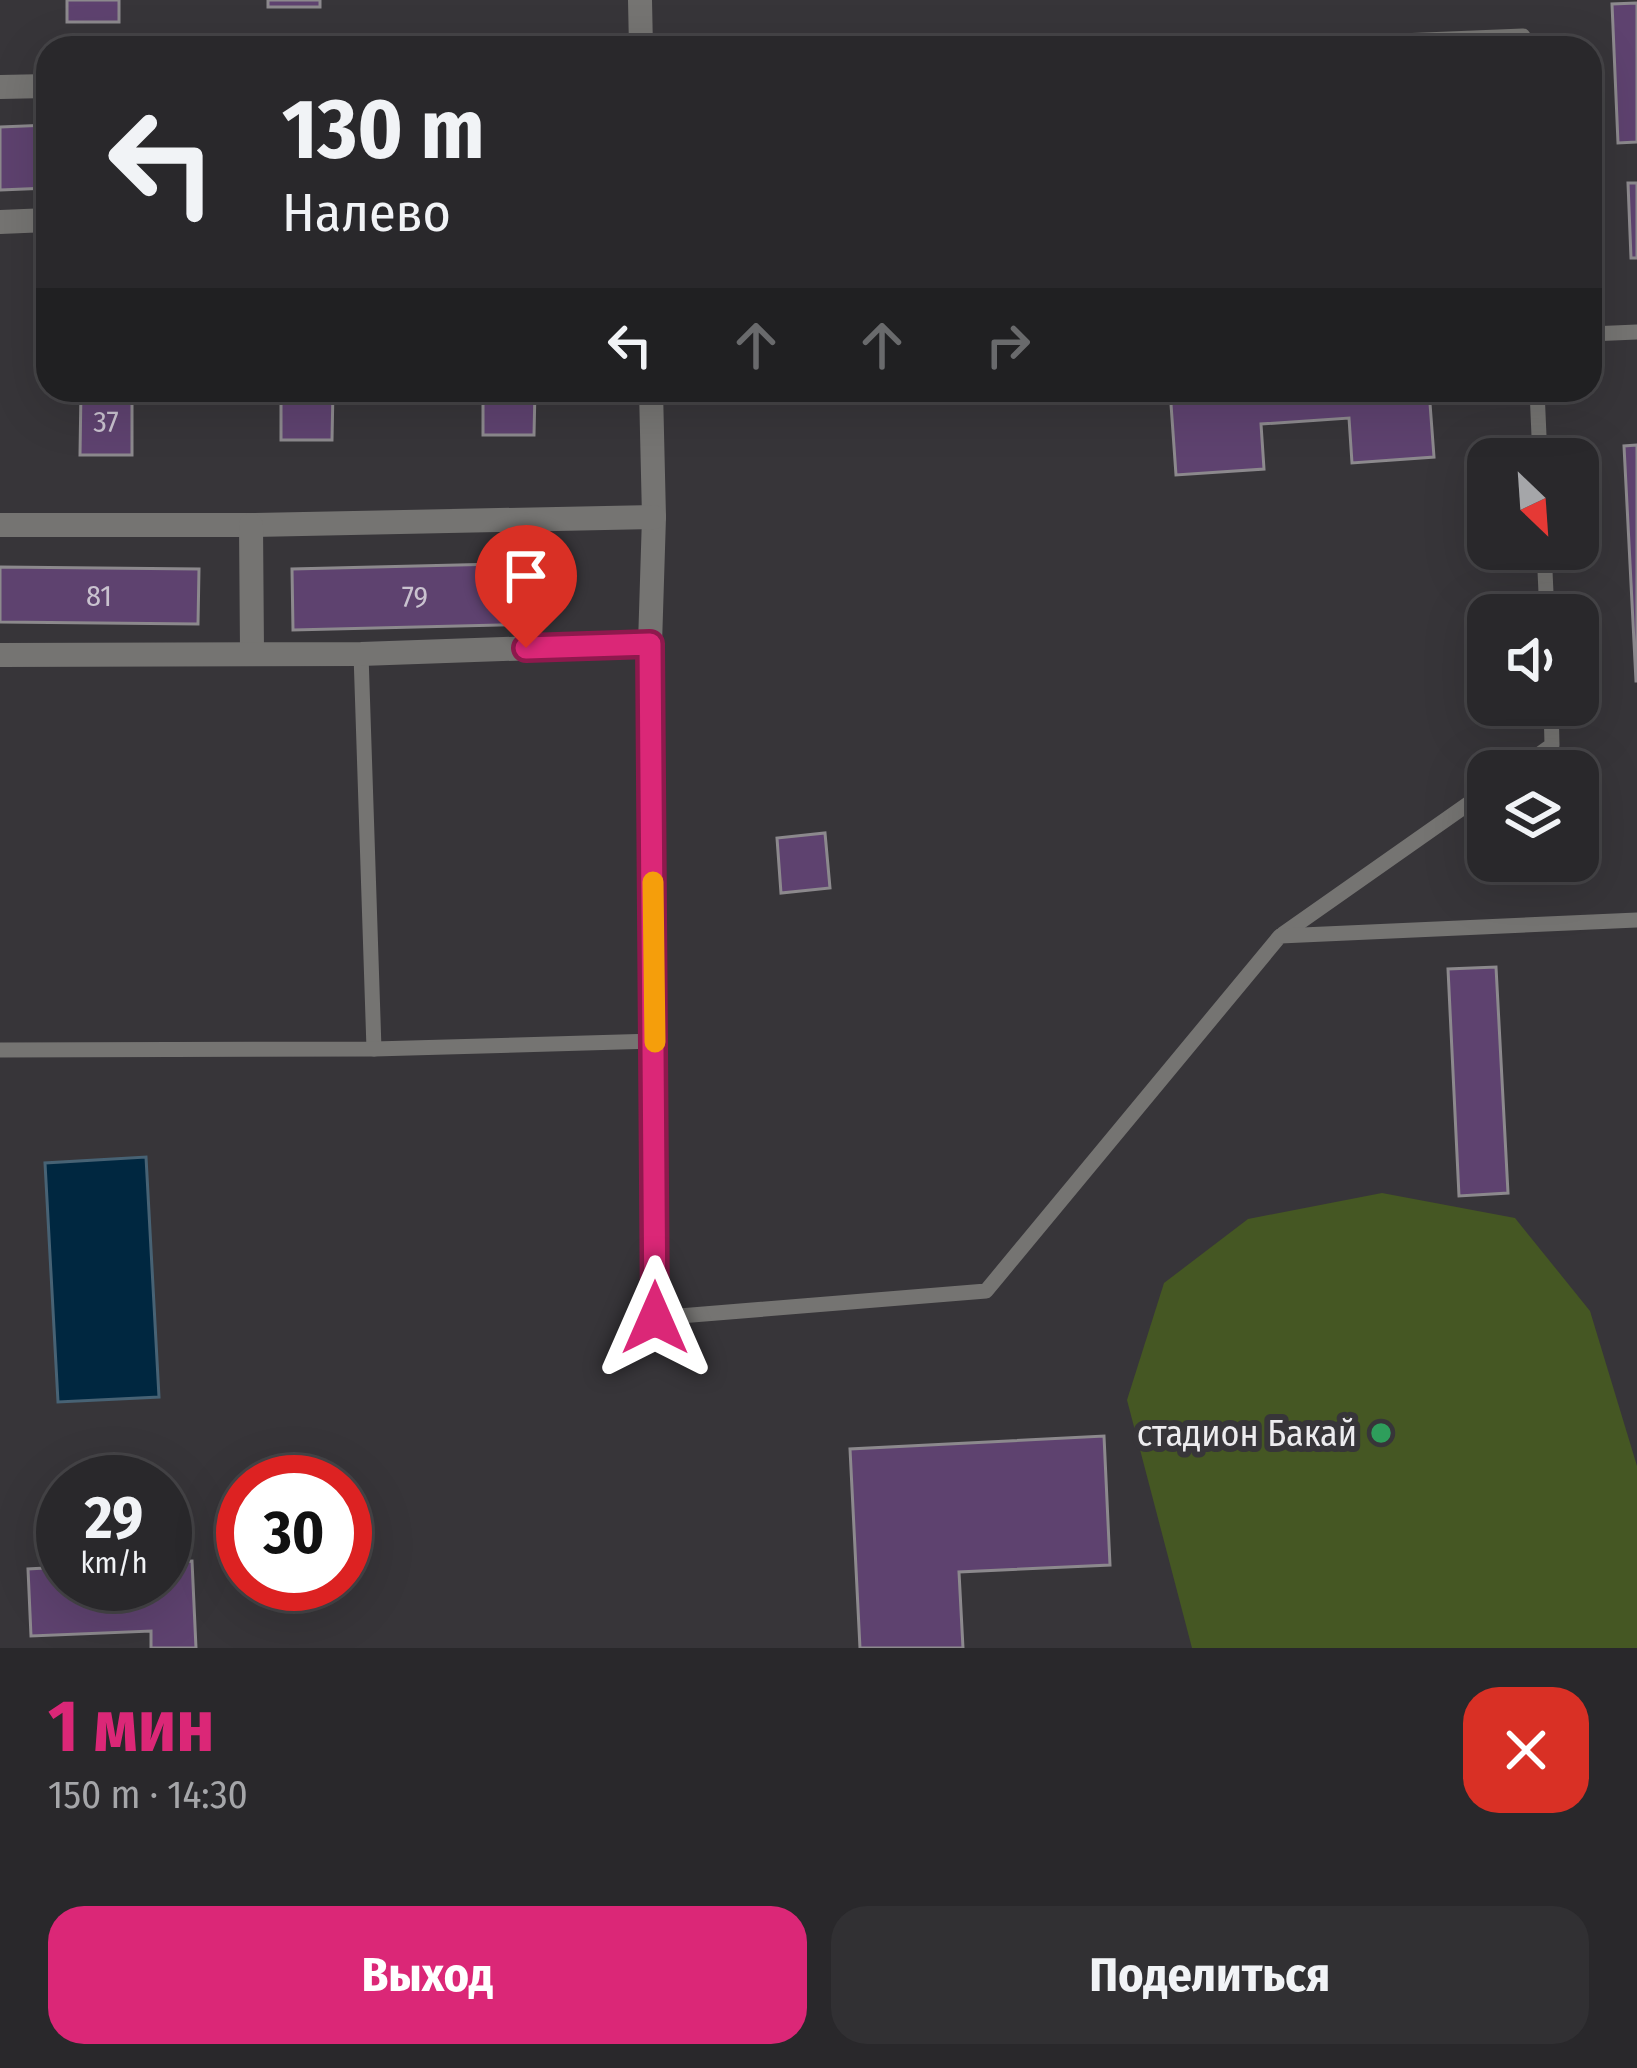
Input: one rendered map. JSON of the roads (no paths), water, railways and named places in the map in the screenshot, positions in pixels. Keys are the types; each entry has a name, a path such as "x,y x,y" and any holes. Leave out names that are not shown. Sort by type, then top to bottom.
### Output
{"street":[{"path":"640,0 641,36"},
{"path":"0,87 36,86"},
{"path":"0,222 36,220"},
{"path":"651,402 655,1318"},
{"path":"0,525 654,517"},
{"path":"251,525 252,651"},
{"path":"0,655 361,653 650,644"}],"lane":[{"path":"1602,333 1637,332"},
{"path":"1538,402 1539,438"},
{"path":"361,653 374,1049"},
{"path":"655,1318 986,1292 1280,936 1467,805"},
{"path":"1280,936 1637,920"},
{"path":"0,1050 655,1042"}],"water":[{"path":"146,1157 159,1397 58,1402 45,1163"}],"place":[{"name":"стадион Бакай","path":"1381,1433"}]}
